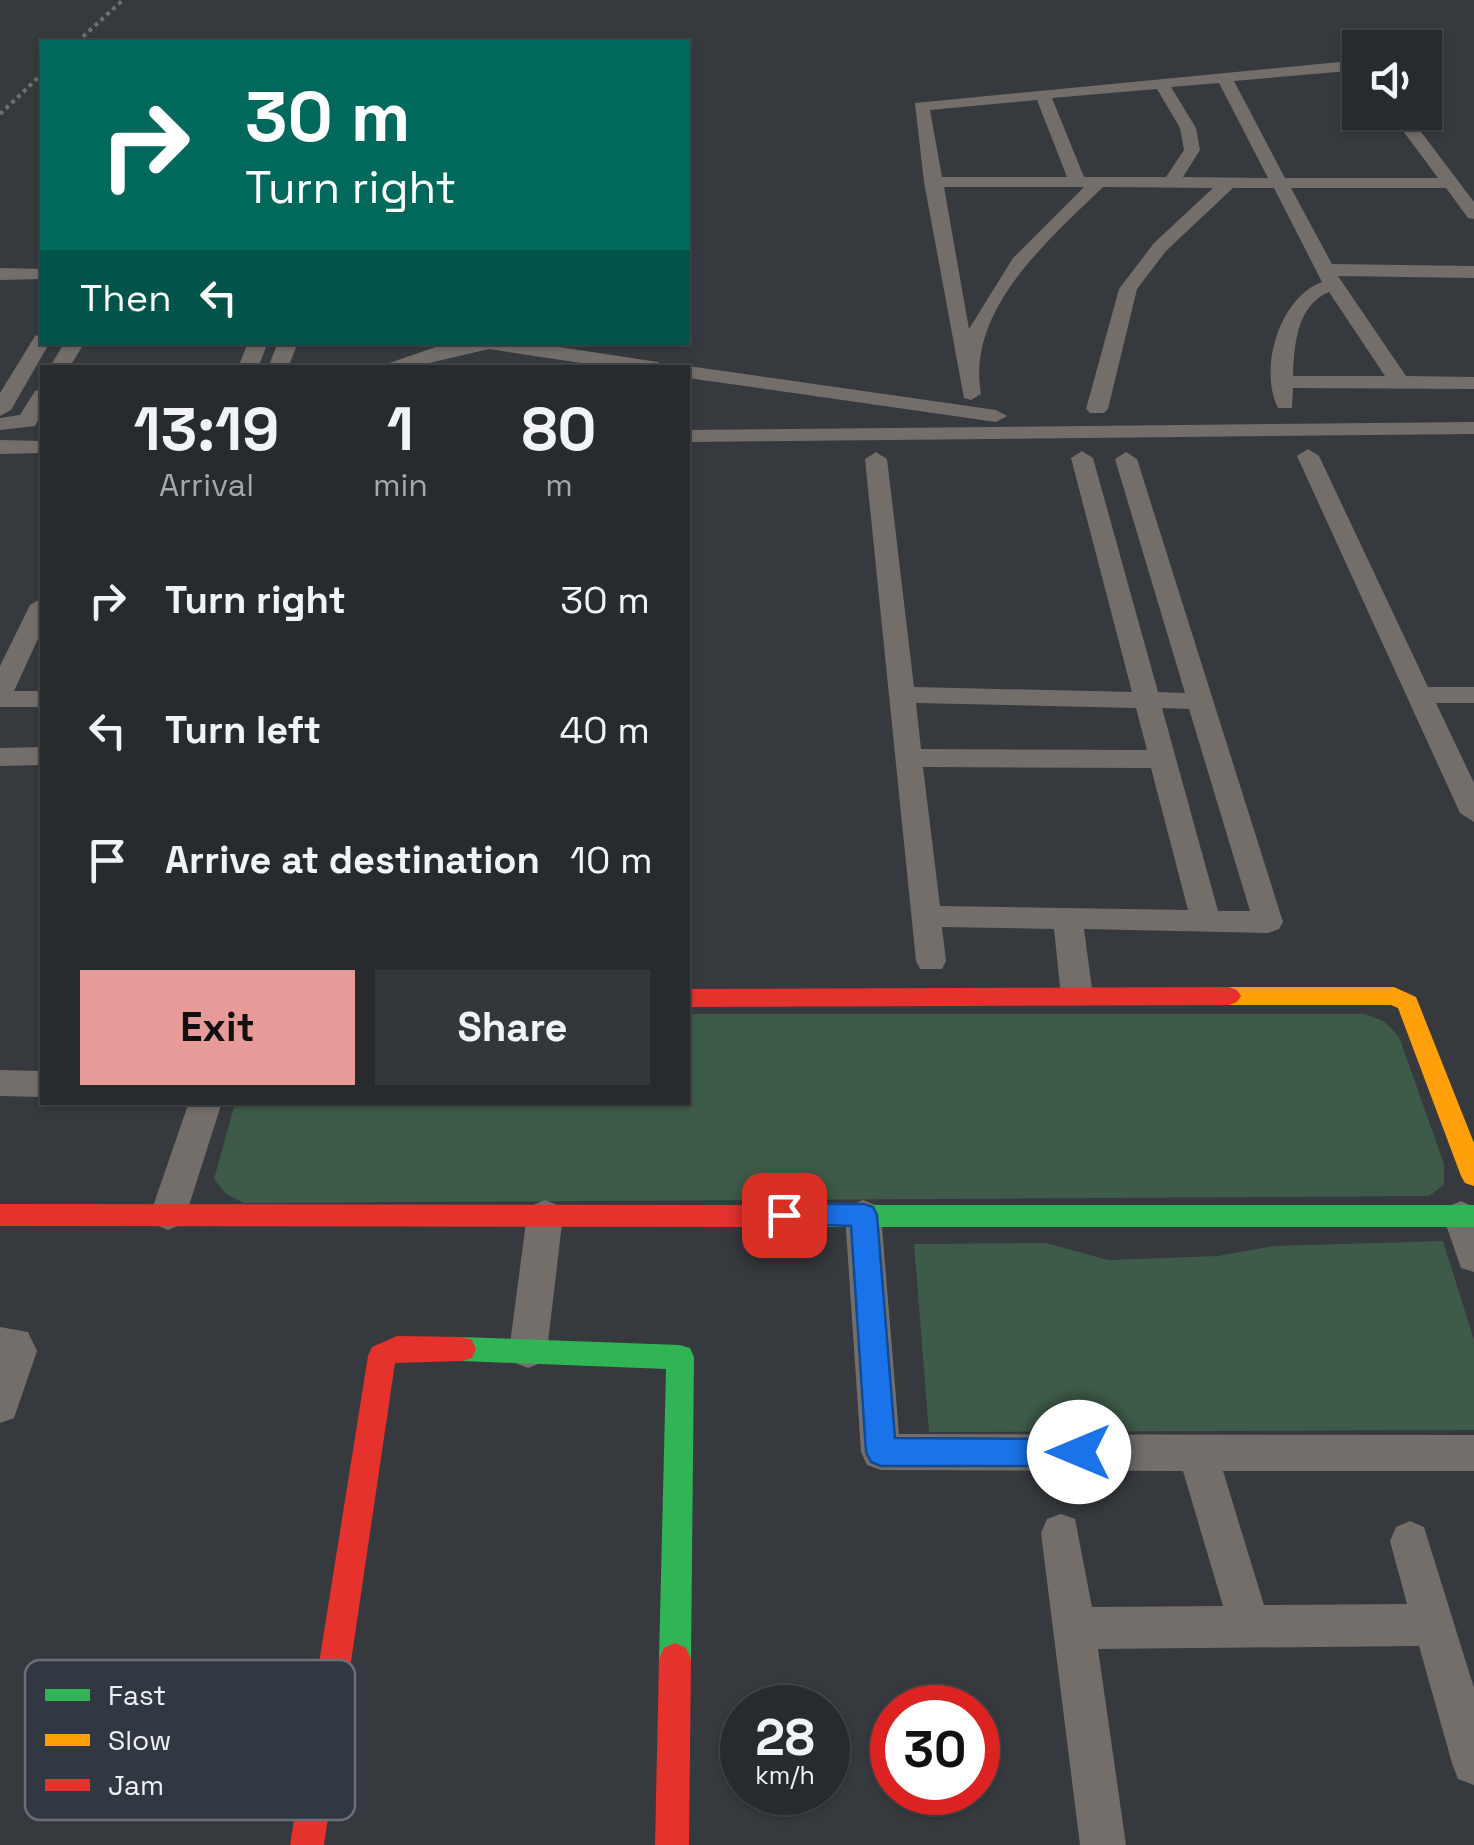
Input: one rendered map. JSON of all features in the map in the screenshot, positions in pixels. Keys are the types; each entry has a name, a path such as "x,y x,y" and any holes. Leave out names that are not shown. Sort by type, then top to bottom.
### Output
{"street":[{"path":"971,394 920,106 1342,66"},
{"path":"1223,76 1330,277 1399,382"},
{"path":"1160,81 1188,128 1192,150 1172,182"},
{"path":"1042,92 1077,182"},
{"path":"1411,130 1474,214"},
{"path":"933,182 1451,183"},
{"path":"966,368 981,316 1012,267 1100,182"},
{"path":"1093,419 1128,290 1160,247 1228,182"},
{"path":"1474,272 1330,277 1308,294 1294,313 1284,393 1399,382 1474,383"},
{"path":"0,274 40,274"},
{"path":"0,410 40,343"},
{"path":"395,365 472,345"},
{"path":"503,345 638,365"},
{"path":"690,372 1093,419"},
{"path":"0,424 26,421 40,398"},
{"path":"690,436 1093,419 1474,428"},
{"path":"0,447 40,446"},
{"path":"1308,456 1474,813"},
{"path":"1082,458 1206,920"},
{"path":"876,459 930,961"},
{"path":"926,916 1067,915 1268,922 1126,459"},
{"path":"40,609 0,696 40,699"},
{"path":"1419,694 1474,695"},
{"path":"903,696 1200,701"},
{"path":"1446,753 1474,753"},
{"path":"0,756 40,756"},
{"path":"911,758 1163,759"},
{"path":"1067,915 1077,996"},
{"path":"690,998 1402,998 1474,1176"},
{"path":"0,1082 40,1084"},
{"path":"168,1215 205,1105"},
{"path":"0,1215 1467,1216 1474,1258"},
{"path":"528,1350 544,1215"},
{"path":"864,1215 881,1452 1474,1453"},
{"path":"0,1343 15,1344 18,1351 0,1406"},
{"path":"335,1660 382,1356 397,1348 672,1354 680,1358 672,1845"},
{"path":"1198,1453 1248,1624"},
{"path":"1061,1533 1104,1845"},
{"path":"1410,1541 1474,1763"},
{"path":"1074,1628 1434,1625"},
{"path":"307,1845 311,1820"}],"path":[{"path":"79,40 123,0"},
{"path":"0,114 40,76"}],"green space":[{"path":"690,1014 1364,1014 1384,1021 1399,1037 1444,1164 1444,1185 1429,1196 244,1203 226,1194 214,1179 234,1105 690,1105"},
{"path":"1443,1241 1474,1340 1474,1430 929,1432 914,1244 1046,1243 1108,1260 1218,1256 1274,1246"}],"traffic: fast":[{"path":"789,1216 1474,1216"},
{"path":"462,1349 680,1357 675,1659"}],"traffic: slow":[{"path":"1229,996 1394,996 1408,1003 1474,1176"}],"traffic: jam":[{"path":"690,998 1229,996"},
{"path":"0,1215 789,1216"},
{"path":"335,1660 382,1356 397,1348 462,1349"},
{"path":"672,1845 675,1659"},
{"path":"307,1845 311,1820"}],"route":[{"path":"784,1215 864,1215 881,1452 1079,1452"}]}
